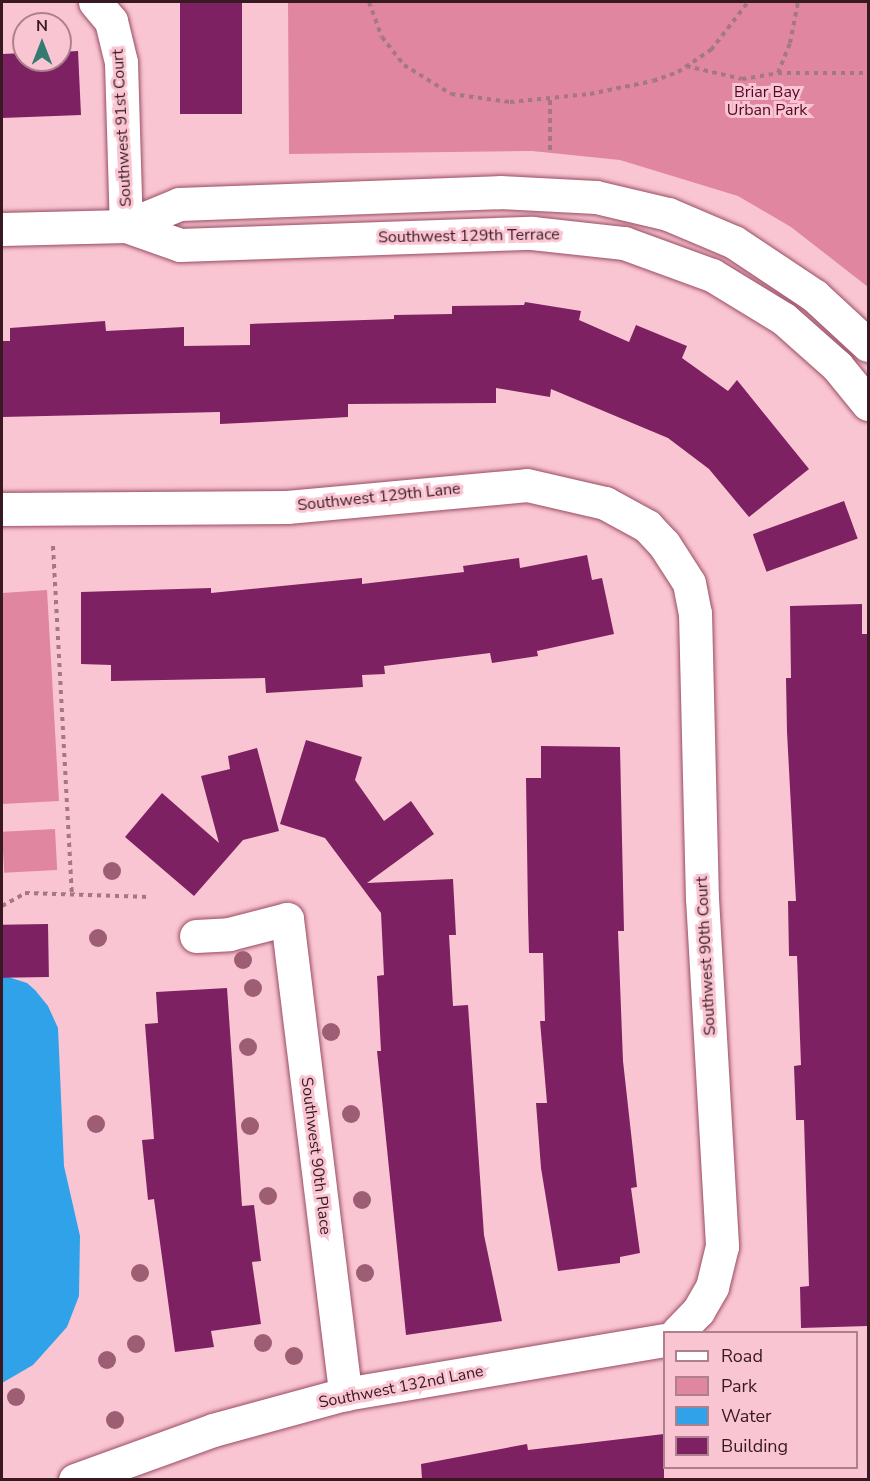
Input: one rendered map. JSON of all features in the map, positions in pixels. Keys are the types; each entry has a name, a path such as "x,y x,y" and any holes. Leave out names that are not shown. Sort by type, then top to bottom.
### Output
{"street":[{"name":"Southwest 91st Court","path":"96,2 111,21 121,62 126,226"},
{"name":"Southwest 129th Terrace","path":"126,226 179,204 500,192 596,197 668,214 734,242 815,296 868,345"},
{"name":"Southwest 129th Terrace","path":"2,229 126,226 180,245 532,233 624,243 712,275 784,319 837,366 868,404"},
{"name":"Southwest 129th Lane","path":"2,509 287,507 492,486 546,488 605,503 647,526 679,564 688,583 695,613"},
{"name":"Southwest 90th Court","path":"679,1331 708,1296 719,1272 722,1246 702,898 695,613"},
{"name":"Southwest 90th Place","path":"196,936 229,934 287,919 345,1394"},
{"name":"Southwest 132nd Lane","path":"83,1478 213,1430 345,1394 663,1340"}],"path":[{"path":"369,2 382,37 404,64 450,94 510,102 550,99 653,81 686,66 729,31 748,2"},
{"path":"778,73 790,43 798,2"},
{"path":"686,66 742,79 778,73 868,73"},
{"path":"550,99 550,150"},
{"path":"53,541 72,892"},
{"path":"2,906 26,893 72,892 150,897"}],"green space":[{"name":"Briar Bay Urban Park","path":"288,2 868,2 868,287 791,227 738,196 620,160 532,151 289,154"},
{"path":"47,590 59,801 2,804 2,593"},
{"path":"55,829 57,870 4,873 2,832"}],"water":[{"path":"2,975 27,983 35,990 48,1006 58,1028 64,1166 80,1236 79,1296 67,1327 33,1365 2,1383"}],"building":[{"path":"180,2 242,2 242,114 180,114"},
{"path":"72,51 78,51 81,115 2,118 2,54 12,54 12,72 72,72"},
{"path":"525,302 581,311 579,320 629,342 636,325 687,346 682,358 728,391 737,380 809,469 749,517 709,469 668,438 551,389 550,397 496,388 496,403 348,404 348,417 261,422 220,424 220,412 2,417 2,341 10,341 10,328 105,321 106,331 184,327 184,346 250,345 250,324 394,319 394,315 452,314 452,306 524,305"},
{"path":"844,501 858,539 767,572 753,534"},
{"path":"587,555 592,580 602,578 614,634 537,651 538,656 492,663 490,653 384,666 385,674 362,675 363,687 266,693 265,678 111,681 111,665 81,664 81,592 211,588 211,593 362,578 362,584 464,572 463,566 519,558 520,568"},
{"path":"862,604 862,634 868,634 868,1326 801,1328 800,1287 809,1286 804,1120 796,1120 794,1066 801,1065 797,956 789,956 788,901 796,901 787,732 786,678 791,678 790,606"},
{"path":"306,740 362,757 355,780 384,821 411,801 434,834 367,883 453,879 456,935 449,935 453,1006 468,1005 484,1235 502,1321 406,1335 377,1051 381,1051 377,976 384,975 381,913 325,838 280,824"},
{"path":"541,746 620,747 624,931 618,931 623,1061 637,1187 631,1188 640,1253 620,1257 620,1263 558,1271 541,1168 536,1103 547,1103 540,1021 545,1021 543,953 529,953 526,778 541,778"},
{"path":"257,748 279,831 243,840 194,896 125,837 162,793 219,843 201,776 230,769 228,756"},
{"path":"48,924 49,977 3,978 2,925"},
{"path":"227,988 242,1206 254,1205 261,1261 252,1262 261,1324 211,1331 214,1347 175,1352 154,1199 148,1200 142,1140 154,1139 145,1024 158,1023 156,992"},
{"path":"663,1434 664,1479 422,1479 421,1464 527,1444 528,1450"}]}
